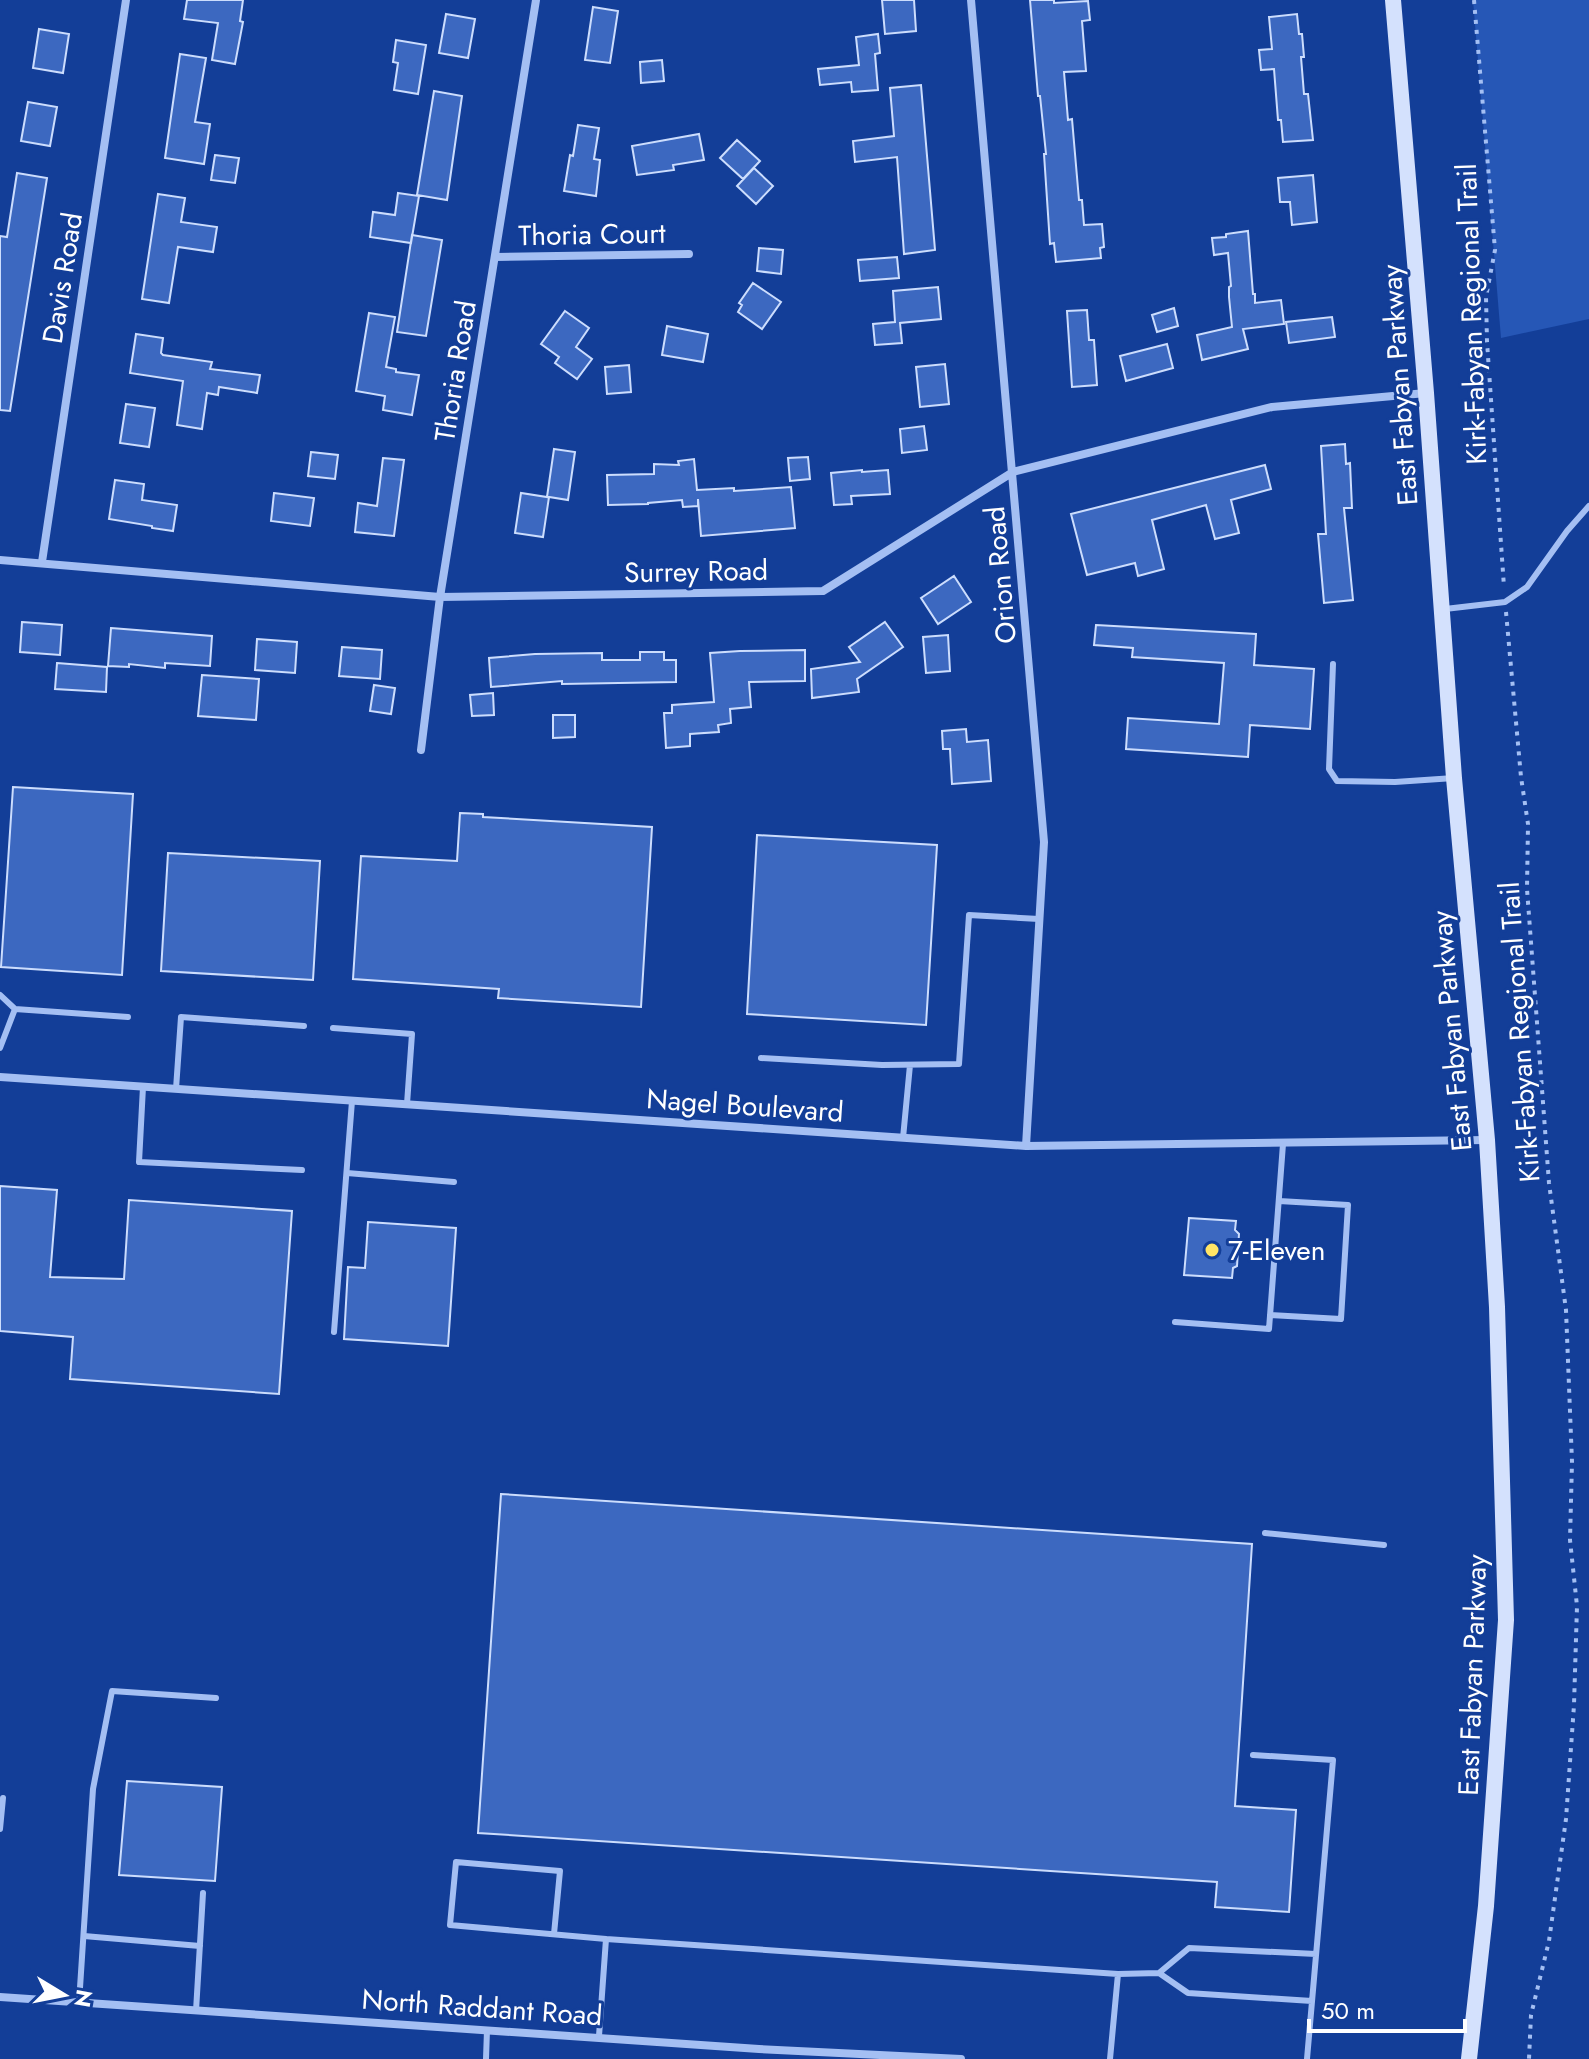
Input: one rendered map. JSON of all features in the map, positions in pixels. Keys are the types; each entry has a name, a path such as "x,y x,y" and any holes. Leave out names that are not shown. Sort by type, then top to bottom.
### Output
{"main road":[{"name":"East Fabyan Parkway","path":"1393,0 1454,778 1487,1140 1497,1307 1506,1620 1486,1906 1469,2059"}],"street":[{"name":"Davis Road","path":"42,562 126,0"},
{"name":"Thoria Road","path":"421,750 440,597 536,0"},
{"name":"Orion Road","path":"971,0 1044,842 1026,1146"},
{"name":"Thoria Court","path":"496,257 689,254"},
{"name":"Surrey Road","path":"0,560 440,597 823,591 1013,472 1272,407 1426,393"},
{"name":"Nagel Boulevard","path":"0,1077 1026,1146 1487,1140"},
{"name":"North Raddant Road","path":"0,1997 759,2049 961,2059"}],"lane":[{"path":"1442,610 1505,602 1527,587 1589,506"},
{"path":"1333,664 1329,769 1337,781 1395,782 1454,778"},
{"path":"761,1058 882,1065 959,1064 969,915 1039,919"},
{"path":"0,995 15,1009 128,1017"},
{"path":"0,1048 15,1009"},
{"path":"176,1089 181,1017 304,1026"},
{"path":"333,1028 412,1034 407,1104"},
{"path":"903,1138 910,1065"},
{"path":"143,1087 139,1162 302,1170"},
{"path":"334,1332 352,1101"},
{"path":"1175,1322 1269,1329 1283,1144"},
{"path":"347,1173 454,1182"},
{"path":"1270,1315 1341,1319 1348,1205 1279,1201"},
{"path":"1265,1533 1384,1545"},
{"path":"79,2003 93,1789 112,1691 216,1698"},
{"path":"1253,1755 1333,1760 1307,2059"},
{"path":"0,1829 3,1798"},
{"path":"554,1934 560,1871 456,1862 450,1925 606,1939 1118,1974 1159,1973 1188,1993 1312,2001"},
{"path":"196,2011 203,1893"},
{"path":"84,1936 200,1946"},
{"path":"599,2036 606,1939"},
{"path":"1159,1973 1189,1948 1316,1954"},
{"path":"1110,2059 1118,1974"},
{"path":"486,2059 487,2030"},
{"path":"758,2059 759,2049"}],"path":[{"name":"Kirk-Fabyan Regional Trail","path":"1474,0 1495,250 1486,297 1487,342 1505,602 1528,824 1527,889 1549,1183 1566,1310 1572,1462 1570,1540 1577,1606 1566,1819 1549,1941 1531,2015 1529,2059"}],"shaded area":[{"path":"1473,0 1589,0 1589,319 1501,338"}],"building":[{"path":"187,0 243,0 240,21 243,22 235,64 212,60 218,23 184,19"},
{"path":"882,0 914,0 916,31 885,34"},
{"path":"1030,0 1054,0 1054,3 1088,1 1090,20 1082,21 1086,71 1064,72 1068,120 1072,119 1079,200 1082,200 1084,225 1102,224 1104,247 1100,248 1101,258 1056,262 1054,243 1050,244 1046,154"},
{"path":"593,7 618,11 610,63 585,60"},
{"path":"446,14 475,19 468,58 439,53"},
{"path":"1297,14 1299,34 1302,34 1304,94 1308,94 1313,140 1283,142 1274,69 1261,70 1259,50 1272,49 1269,17"},
{"path":"39,29 69,34 63,73 33,68"},
{"path":"878,34 880,53 875,54 878,90 852,92 851,82 820,85 818,69 859,65 856,37"},
{"path":"396,40 426,45 418,94 394,90 398,63 393,62"},
{"path":"180,54 206,58 195,122 210,124 204,164 165,158"},
{"path":"662,60 664,81 641,83 640,62"},
{"path":"921,85 935,250 904,254 897,157 855,162 853,141 894,136 890,88"},
{"path":"434,91 462,96 447,200 417,195"},
{"path":"28,102 57,107 50,146 21,141"},
{"path":"578,125 599,128 594,159 600,160 596,196 564,191"},
{"path":"699,134 704,160 673,165 674,170 637,175 632,146"},
{"path":"737,140 760,161 743,179 720,158"},
{"path":"215,155 239,158 235,183 211,180"},
{"path":"754,168 773,186 756,204 737,186"},
{"path":"17,173 47,178 10,411 0,410 0,236 7,237"},
{"path":"1313,175 1317,222 1292,225 1290,202 1280,202 1278,178"},
{"path":"398,193 419,196 411,243 370,237 373,212 395,215"},
{"path":"158,194 185,198 181,222 217,227 213,252 178,247 169,303 142,299"},
{"path":"1248,231 1255,303 1281,300 1284,324 1243,329 1248,349 1202,360 1197,335 1232,327 1228,253 1214,255 1212,238"},
{"path":"412,235 442,240 426,336 397,332"},
{"path":"759,248 783,250 781,274 757,271"},
{"path":"897,257 899,278 860,281 858,260"},
{"path":"753,283 781,302 762,329 738,312 742,305 739,303"},
{"path":"938,287 941,319 900,323 902,343 875,345 873,324 895,322 893,291"},
{"path":"1174,308 1178,326 1157,332 1152,315"},
{"path":"1087,310 1089,340 1094,340 1097,385 1072,387 1067,311"},
{"path":"565,311 589,328 576,347 592,359 577,379 555,363 559,357 541,344"},
{"path":"369,313 395,317 386,367 396,369 396,372 419,375 412,415 383,410 385,396 356,391"},
{"path":"1332,317 1335,337 1289,343 1286,322"},
{"path":"667,326 708,334 703,362 662,355"},
{"path":"136,334 163,338 163,355 212,362 210,369 260,375 257,393 219,387 218,395 207,393 202,429 177,425 183,381 130,373"},
{"path":"1167,344 1173,368 1126,381 1120,356"},
{"path":"945,364 949,404 920,407 916,367"},
{"path":"629,365 631,392 607,394 605,367"},
{"path":"126,404 155,408 149,447 120,443"},
{"path":"924,426 927,450 902,453 900,429"},
{"path":"1345,444 1346,464 1350,463 1352,508 1344,508 1353,600 1324,603 1318,534 1326,534 1321,446"},
{"path":"554,449 575,452 568,500 549,497 543,537 515,533 521,493 547,497"},
{"path":"311,452 338,455 335,479 308,476"},
{"path":"808,457 810,479 790,481 788,458"},
{"path":"383,458 404,460 394,536 355,532 358,503 377,506"},
{"path":"694,459 697,490 791,487 795,528 701,536 698,499 698,506 683,507 682,500 608,505 607,475 654,474 654,464 679,465 678,461"},
{"path":"1265,465 1271,489 1231,500 1239,533 1215,539 1206,505 1152,520 1164,569 1138,576 1135,563 1087,575 1071,514"},
{"path":"888,470 890,494 851,496 852,504 834,505 831,473"},
{"path":"115,480 144,484 142,500 177,505 173,531 109,519"},
{"path":"274,493 314,498 310,526 271,521"},
{"path":"954,576 971,602 938,624 921,598"},
{"path":"22,622 62,625 60,655 20,652"},
{"path":"885,622 903,647 857,679 859,692 812,698 811,669 860,662 849,647"},
{"path":"1096,625 1256,634 1254,665 1314,669 1310,729 1250,725 1248,757 1126,749 1128,718 1219,724 1224,663 1132,657 1133,648 1094,645"},
{"path":"111,628 212,636 210,666 165,663 165,668 129,664 129,667 108,666"},
{"path":"948,635 950,671 926,673 923,637"},
{"path":"257,639 297,642 295,673 255,670"},
{"path":"342,647 382,650 380,679 339,676"},
{"path":"805,650 805,681 749,682 751,707 730,709 731,723 718,725 719,732 690,734 690,746 666,748 664,713 672,713 672,705 714,702 710,653"},
{"path":"640,652 664,652 664,660 676,660 676,682 562,684 562,681 491,687 489,658 602,653 602,660 640,660"},
{"path":"57,663 107,667 106,692 55,689"},
{"path":"202,675 259,679 256,720 198,716"},
{"path":"374,685 395,688 391,714 370,711"},
{"path":"493,693 494,715 472,716 470,695"},
{"path":"553,715 575,715 575,737 553,738"},
{"path":"966,729 967,742 988,740 991,781 952,784 950,749 943,749 942,731"},
{"path":"13,787 133,794 122,975 1,967"},
{"path":"460,813 652,827 641,1007 498,998 499,989 353,979 361,856 457,861"},
{"path":"757,835 937,845 926,1025 747,1014"},
{"path":"168,853 320,861 313,980 161,971"},
{"path":"0,1186 57,1190 50,1277 124,1279 129,1200 292,1211 279,1394 70,1379 73,1337 0,1331"},
{"name":"7-Eleven","path":"1189,1218 1236,1221 1235,1230 1239,1234 1237,1266 1233,1268 1232,1278 1184,1275"},
{"path":"368,1222 456,1228 448,1346 344,1339 348,1267 365,1268"},
{"path":"501,1494 1252,1544 1235,1806 1296,1810 1289,1912 1215,1907 1217,1882 478,1833"},
{"path":"127,1781 222,1787 215,1881 119,1875"}],"place":[{"name":"7-Eleven","path":"1212,1250"}]}
